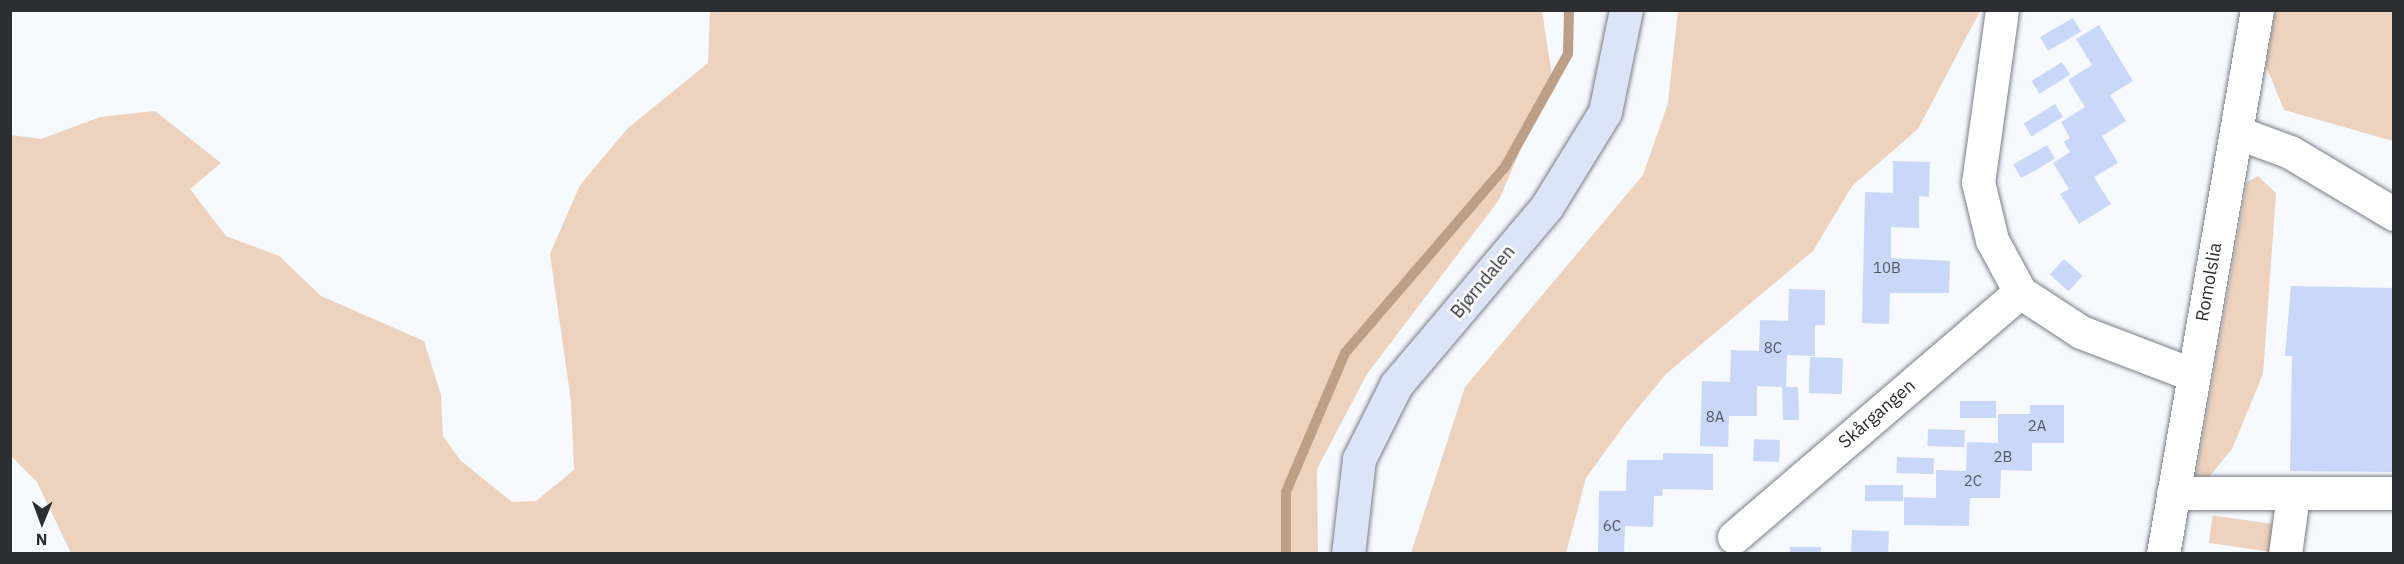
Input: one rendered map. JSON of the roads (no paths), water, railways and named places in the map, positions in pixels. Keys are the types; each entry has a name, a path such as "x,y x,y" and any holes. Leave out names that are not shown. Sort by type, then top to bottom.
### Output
{"main road":[{"name":"Bjørndalen","path":"1348,554 1359,459 1396,385 1547,206 1605,112 1626,10"}],"street":[{"path":"2002,10 1978,182 1992,240 2020,292 2081,332 2191,374"},
{"name":"Romolslia","path":"2163,554 2191,374 2257,10"},
{"path":"2236,132 2290,152 2394,214"},
{"name":"Skårgangen","path":"1734,537 2020,292"},
{"path":"2173,493 2293,495 2394,493"},
{"path":"2285,554 2293,495"}],"waterway":[{"path":"1286,554 1286,492 1345,353 1505,167 1568,54 1569,10"}]}
